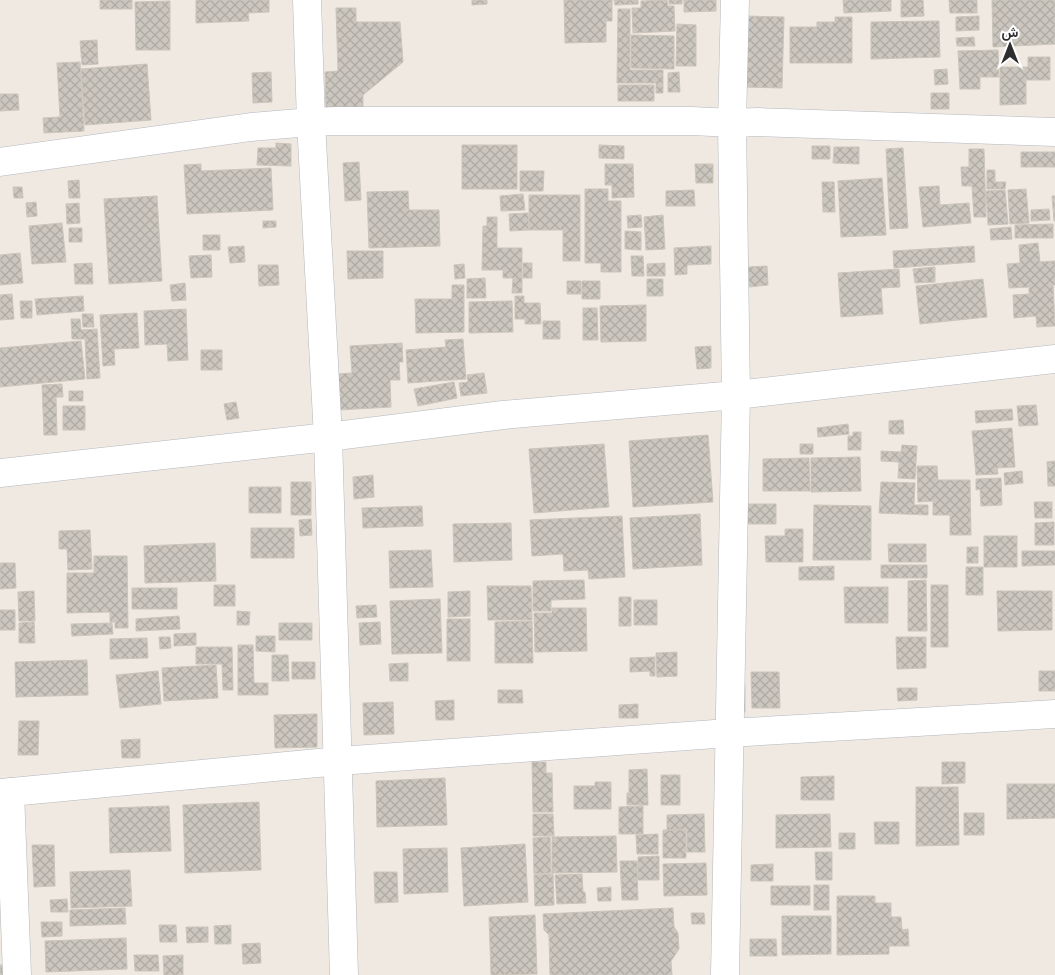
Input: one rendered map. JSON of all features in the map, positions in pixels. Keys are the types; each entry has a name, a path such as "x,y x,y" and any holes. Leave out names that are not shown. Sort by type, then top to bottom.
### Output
{"street":[{"path":"307,0 328,436 344,975"},
{"path":"725,975 736,394 732,123 734,0"},
{"path":"0,162 251,127 336,121 768,122 1055,132"},
{"path":"0,473 328,436 502,414 736,394 1055,358"},
{"path":"17,975 5,792 339,761 729,733 1055,714"}],"building":[{"path":"100,0 132,0 132,9 100,9"},
{"path":"196,0 269,0 269,12 248,13 249,21 196,23"},
{"path":"472,0 487,0 487,4 472,5"},
{"path":"564,0 612,0 612,21 606,21 606,42 565,43"},
{"path":"614,0 638,0 638,4 615,5"},
{"path":"667,0 668,6 674,6 675,31 633,33 632,8 641,8 641,1"},
{"path":"669,0 682,0 682,4 669,4"},
{"path":"684,0 716,0 716,11 684,12"},
{"path":"843,0 891,0 891,11 844,13"},
{"path":"901,0 923,0 924,16 901,17"},
{"path":"949,0 977,0 977,13 950,13"},
{"path":"992,0 1055,0 1055,44 993,47"},
{"path":"170,1 170,50 136,50 135,2"},
{"path":"336,8 356,8 356,22 400,22 403,62 363,95 363,109 326,109 325,72 338,71"},
{"path":"618,9 630,9 630,70 663,70 663,93 656,93 656,83 617,83"},
{"path":"745,16 784,17 782,88 743,87"},
{"path":"979,16 979,30 956,31 956,17"},
{"path":"835,17 852,17 852,63 790,63 790,27 817,27 817,22 835,22"},
{"path":"939,21 940,57 871,59 871,22"},
{"path":"677,24 696,25 696,66 676,66"},
{"path":"631,35 674,36 674,69 631,68"},
{"path":"974,37 975,46 957,46 956,38"},
{"path":"97,40 98,64 82,65 80,41"},
{"path":"998,50 999,77 980,77 980,89 960,89 958,51"},
{"path":"1028,57 1050,57 1050,80 1026,80 1026,104 1000,105 1000,67 1028,67"},
{"path":"80,62 84,131 44,133 43,118 60,117 57,63"},
{"path":"147,64 151,120 85,125 81,69"},
{"path":"947,69 948,84 935,85 934,70"},
{"path":"271,72 272,102 253,103 252,73"},
{"path":"679,72 680,92 668,92 668,73"},
{"path":"618,85 654,85 654,101 618,101"},
{"path":"931,93 949,93 949,109 931,109"},
{"path":"0,94 18,94 19,110 0,111"},
{"path":"276,143 291,144 291,166 257,165 258,148 276,148"},
{"path":"462,145 517,145 517,189 462,189"},
{"path":"599,145 624,146 624,159 599,158"},
{"path":"812,146 830,146 830,159 812,159"},
{"path":"834,147 859,147 859,164 833,163"},
{"path":"903,148 908,228 890,229 886,149"},
{"path":"969,149 984,149 986,217 974,217 972,186 962,186 961,167 969,167"},
{"path":"1021,152 1055,152 1055,167 1021,167"},
{"path":"359,162 361,200 345,201 343,163"},
{"path":"201,164 201,171 271,168 273,210 187,214 184,165"},
{"path":"605,164 633,164 634,197 612,198 612,185 605,185"},
{"path":"695,164 713,164 713,183 696,183"},
{"path":"987,170 995,170 995,182 1006,182 1005,189 987,189"},
{"path":"520,171 544,171 543,191 520,191"},
{"path":"882,178 886,235 841,237 838,181"},
{"path":"79,180 80,198 69,198 68,181"},
{"path":"822,182 834,182 835,212 823,212"},
{"path":"939,186 940,205 969,203 971,223 923,227 919,187"},
{"path":"13,187 22,187 23,198 14,198"},
{"path":"585,189 608,189 608,201 621,201 621,272 601,272 601,263 585,263"},
{"path":"1026,189 1029,223 1010,224 1008,190"},
{"path":"694,190 695,206 666,206 666,191"},
{"path":"1005,190 1008,224 988,225 986,191"},
{"path":"408,191 409,210 439,210 440,246 369,248 367,192"},
{"path":"523,194 525,210 501,211 500,196"},
{"path":"529,195 580,195 580,261 563,261 563,230 529,230"},
{"path":"157,196 162,281 109,284 104,199"},
{"path":"1052,196 1055,196 1055,221 1054,221"},
{"path":"36,202 37,216 27,217 26,203"},
{"path":"79,203 80,223 67,224 66,204"},
{"path":"1049,209 1050,220 1031,221 1031,210"},
{"path":"528,213 529,230 510,231 509,214"},
{"path":"641,215 642,227 628,228 627,216"},
{"path":"663,215 665,249 646,250 644,217"},
{"path":"487,217 497,217 497,248 522,248 522,293 512,293 513,278 503,278 503,270 482,270 483,226 487,226"},
{"path":"263,221 276,221 276,227 263,228"},
{"path":"62,223 66,262 32,264 29,226"},
{"path":"1053,224 1053,238 1015,238 1015,225"},
{"path":"1011,227 1012,239 991,240 990,229"},
{"path":"69,228 82,228 82,242 69,242"},
{"path":"625,231 641,232 641,250 625,249"},
{"path":"203,235 220,235 220,250 203,250"},
{"path":"1038,243 1040,262 1055,261 1055,285 1053,285 1055,326 1037,327 1036,316 1014,318 1013,295 1029,294 1029,287 1009,288 1007,264 1020,263 1019,245"},
{"path":"244,246 245,262 230,263 228,247"},
{"path":"711,246 711,264 687,265 687,274 675,275 674,248"},
{"path":"974,246 975,262 894,268 893,251"},
{"path":"347,251 383,251 383,278 348,279"},
{"path":"20,253 23,283 0,285 0,255"},
{"path":"211,255 212,277 191,278 189,256"},
{"path":"631,256 643,256 644,276 632,276"},
{"path":"92,263 93,284 75,284 74,264"},
{"path":"523,263 532,263 532,278 523,278"},
{"path":"665,263 665,276 647,276 647,264"},
{"path":"464,264 465,278 455,279 454,265"},
{"path":"258,265 278,265 279,285 259,286"},
{"path":"767,266 768,285 749,287 748,267"},
{"path":"935,267 935,282 915,283 913,269"},
{"path":"899,269 900,287 881,288 883,314 841,317 838,273"},
{"path":"485,278 486,298 467,298 467,279"},
{"path":"647,279 663,279 663,296 647,296"},
{"path":"983,279 987,317 920,324 916,286"},
{"path":"567,281 581,281 581,294 567,294"},
{"path":"582,281 600,281 600,299 582,299"},
{"path":"185,283 186,300 172,301 170,285"},
{"path":"452,285 464,285 464,332 416,333 415,299 452,299"},
{"path":"12,294 14,319 0,320 0,295"},
{"path":"83,296 84,311 37,315 35,299"},
{"path":"515,296 524,296 524,303 540,303 541,324 525,324 525,319 515,319"},
{"path":"20,301 32,301 32,318 21,318"},
{"path":"512,301 513,332 469,333 469,302"},
{"path":"646,305 646,341 601,342 600,306"},
{"path":"583,308 597,308 598,340 583,340"},
{"path":"186,309 188,360 168,361 167,344 145,345 144,311"},
{"path":"137,313 139,348 114,349 115,365 103,366 100,315"},
{"path":"82,314 93,314 94,327 83,327"},
{"path":"71,319 80,319 81,330 97,329 100,378 87,379 85,339 72,339"},
{"path":"543,321 560,321 560,339 543,339"},
{"path":"463,339 466,379 408,383 406,350 446,347 445,340"},
{"path":"81,341 85,379 0,387 0,348"},
{"path":"402,343 403,362 399,362 400,380 390,380 391,407 339,410 337,374 352,373 350,346"},
{"path":"711,346 711,368 697,369 695,347"},
{"path":"201,350 222,350 222,370 201,370"},
{"path":"484,373 487,393 461,396 459,383 468,382 467,375"},
{"path":"454,382 457,398 418,406 414,389"},
{"path":"62,384 63,397 56,397 57,435 44,435 42,385"},
{"path":"69,391 83,391 83,401 69,401"},
{"path":"236,402 239,418 227,420 224,404"},
{"path":"1036,405 1038,425 1019,426 1017,406"},
{"path":"63,406 85,406 85,430 63,430"},
{"path":"1012,409 1013,420 976,423 975,411"},
{"path":"903,420 904,434 889,434 889,421"},
{"path":"848,424 849,434 818,437 817,428"},
{"path":"1012,428 1015,467 997,468 998,474 976,475 972,431"},
{"path":"853,432 861,432 861,450 848,450 848,436 853,436"},
{"path":"708,435 713,502 633,507 629,441"},
{"path":"604,444 609,507 534,513 529,449"},
{"path":"800,444 813,444 813,454 800,454"},
{"path":"902,445 917,446 915,479 898,478 899,462 881,461 881,451 901,452"},
{"path":"860,457 861,491 811,492 811,458"},
{"path":"809,458 810,491 763,491 763,459"},
{"path":"1055,461 1055,486 1048,486 1047,462"},
{"path":"917,466 937,466 938,480 970,480 971,535 950,535 950,515 933,515 933,501 918,502"},
{"path":"1022,471 1023,483 1005,485 1004,473"},
{"path":"373,475 374,497 354,499 353,477"},
{"path":"1001,478 1002,505 981,506 980,489 976,490 976,479"},
{"path":"291,482 311,482 311,515 291,515"},
{"path":"881,482 915,483 914,505 928,505 928,515 879,513"},
{"path":"249,487 281,487 281,513 249,513"},
{"path":"1034,502 1052,502 1052,518 1035,518"},
{"path":"747,504 776,504 776,524 747,524"},
{"path":"814,505 871,506 871,560 813,560"},
{"path":"422,506 423,526 363,528 362,508"},
{"path":"700,514 702,565 633,569 630,518"},
{"path":"622,516 625,577 589,579 588,570 564,571 563,554 532,556 530,520"},
{"path":"311,519 312,535 300,536 299,520"},
{"path":"1054,522 1054,545 1035,545 1035,523"},
{"path":"511,523 512,560 454,562 453,524"},
{"path":"251,528 294,528 294,558 251,558"},
{"path":"785,529 803,529 803,562 766,562 765,536 785,536"},
{"path":"90,530 92,569 68,570 67,549 59,549 59,531"},
{"path":"984,536 1017,536 1017,567 984,567"},
{"path":"215,543 216,581 145,583 144,546"},
{"path":"888,544 926,544 926,562 889,562"},
{"path":"967,547 978,547 978,563 967,563"},
{"path":"431,550 433,587 390,588 389,551"},
{"path":"1022,551 1055,551 1055,565 1022,566"},
{"path":"94,556 127,556 128,628 115,628 115,622 110,622 110,612 67,613 67,573 94,573"},
{"path":"0,563 15,563 16,588 0,589"},
{"path":"881,565 927,565 927,578 881,578"},
{"path":"834,566 834,580 799,580 799,567"},
{"path":"966,567 983,567 983,595 966,595"},
{"path":"584,580 585,599 551,600 551,611 533,611 533,581"},
{"path":"926,580 927,631 908,631 908,581"},
{"path":"214,585 235,585 235,606 214,606"},
{"path":"931,585 948,585 948,647 931,647"},
{"path":"487,586 531,586 532,620 488,620"},
{"path":"844,587 888,587 888,623 845,623"},
{"path":"132,588 177,588 177,609 132,609"},
{"path":"34,591 35,621 19,621 18,592"},
{"path":"470,591 470,616 448,617 448,592"},
{"path":"997,591 1052,591 1052,630 998,631"},
{"path":"619,597 631,597 631,626 619,626"},
{"path":"440,599 442,653 392,654 390,601"},
{"path":"634,600 657,600 657,625 634,625"},
{"path":"376,605 377,617 357,618 356,606"},
{"path":"552,608 586,608 587,651 535,652 534,613 552,613"},
{"path":"0,610 15,610 15,630 0,630"},
{"path":"237,611 250,612 249,625 237,625"},
{"path":"179,616 180,629 136,631 136,619"},
{"path":"447,619 470,619 470,661 447,661"},
{"path":"532,621 533,663 495,663 495,622"},
{"path":"34,622 35,643 19,643 19,623"},
{"path":"380,622 381,644 360,645 359,623"},
{"path":"112,623 113,634 72,636 71,624"},
{"path":"279,623 312,623 312,640 279,640"},
{"path":"196,633 196,645 174,646 174,634"},
{"path":"256,636 275,636 275,652 256,651"},
{"path":"159,637 170,637 171,648 160,649"},
{"path":"896,637 926,637 926,668 897,669"},
{"path":"147,638 148,658 110,659 110,639"},
{"path":"238,645 253,645 254,683 268,683 268,695 238,695"},
{"path":"196,647 232,647 233,690 223,690 222,664 196,664"},
{"path":"677,652 677,676 657,677 656,653"},
{"path":"272,655 288,655 289,681 272,681"},
{"path":"655,657 655,676 650,676 650,671 630,672 630,658"},
{"path":"87,660 88,695 16,697 15,662"},
{"path":"292,662 315,662 315,679 292,679"},
{"path":"408,663 408,681 390,681 389,664"},
{"path":"216,665 218,698 164,701 162,668"},
{"path":"158,671 161,704 120,708 116,675"},
{"path":"1039,671 1055,671 1055,691 1039,691"},
{"path":"751,672 779,672 780,708 752,708"},
{"path":"736,684 745,684 745,712 736,712"},
{"path":"897,688 917,688 917,700 898,701"},
{"path":"498,690 522,690 523,703 498,703"},
{"path":"454,700 454,720 436,720 435,701"},
{"path":"393,702 394,734 364,735 363,703"},
{"path":"638,704 638,718 619,718 619,705"},
{"path":"317,714 317,747 275,748 274,715"},
{"path":"19,721 39,721 38,755 18,755"},
{"path":"140,739 140,758 122,758 121,740"},
{"path":"532,762 546,762 546,773 552,773 553,812 533,812"},
{"path":"942,762 965,762 965,783 942,784"},
{"path":"647,769 648,805 627,805 629,770"},
{"path":"661,775 680,775 680,805 661,805"},
{"path":"834,776 834,800 801,800 801,777"},
{"path":"445,778 447,825 377,827 376,781"},
{"path":"595,782 611,782 611,809 574,809 574,786 595,786"},
{"path":"1007,784 1055,784 1055,818 1007,819"},
{"path":"916,787 958,787 959,845 916,846"},
{"path":"259,802 261,870 185,873 183,805"},
{"path":"169,806 171,851 110,853 109,808"},
{"path":"643,806 643,834 619,834 619,807"},
{"path":"964,813 984,813 984,835 964,835"},
{"path":"533,814 553,814 554,836 533,836"},
{"path":"704,814 705,852 687,852 687,829 667,830 667,815"},
{"path":"830,814 831,847 776,848 776,815"},
{"path":"874,822 899,822 899,844 875,844"},
{"path":"663,830 686,830 686,858 663,858"},
{"path":"839,833 855,833 855,849 839,849"},
{"path":"658,834 658,854 637,854 636,835"},
{"path":"616,836 617,872 552,873 552,837"},
{"path":"550,837 551,873 534,874 533,838"},
{"path":"525,844 528,902 464,906 461,848"},
{"path":"32,845 54,845 55,886 34,887"},
{"path":"447,848 448,892 404,894 403,849"},
{"path":"815,852 832,852 832,880 816,880"},
{"path":"659,856 659,880 638,880 638,857"},
{"path":"620,861 637,861 638,900 622,900"},
{"path":"706,863 707,895 664,896 663,864"},
{"path":"773,864 773,881 751,881 751,865"},
{"path":"130,870 132,906 71,908 70,872"},
{"path":"374,872 397,872 398,902 375,903"},
{"path":"553,874 554,905 535,906 534,875"},
{"path":"582,874 586,903 557,904 555,875"},
{"path":"814,885 829,885 829,910 814,910"},
{"path":"771,886 810,886 810,905 771,905"},
{"path":"611,887 611,901 598,901 597,888"},
{"path":"837,896 875,896 875,903 891,903 891,917 901,917 902,930 908,929 909,946 889,946 889,954 837,955"},
{"path":"67,899 68,912 51,912 50,900"},
{"path":"125,908 126,924 70,926 70,910"},
{"path":"673,908 674,927 678,933 679,949 671,961 672,975 550,975 549,935 544,930 543,914"},
{"path":"691,913 704,913 705,924 692,924"},
{"path":"535,915 537,974 491,975 489,917"},
{"path":"782,916 831,916 831,954 782,955"},
{"path":"41,922 62,922 62,936 42,937"},
{"path":"159,925 176,925 177,942 160,942"},
{"path":"231,925 231,944 215,944 214,926"},
{"path":"186,927 208,927 208,942 187,943"},
{"path":"126,938 127,969 46,972 45,941"},
{"path":"750,939 776,939 777,956 750,956"},
{"path":"260,943 261,963 243,964 242,944"},
{"path":"134,955 158,955 159,971 135,971"},
{"path":"183,955 183,975 164,975 163,956"},
{"path":"0,965 8,965 9,975 0,975"}]}
